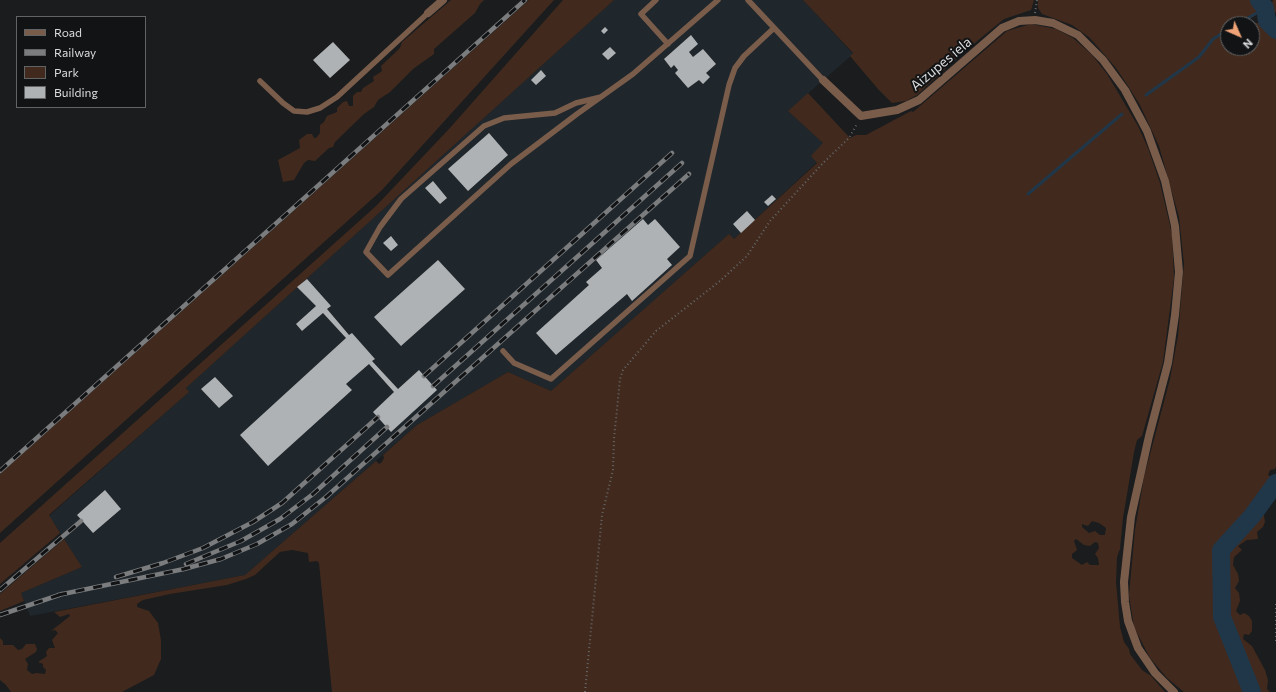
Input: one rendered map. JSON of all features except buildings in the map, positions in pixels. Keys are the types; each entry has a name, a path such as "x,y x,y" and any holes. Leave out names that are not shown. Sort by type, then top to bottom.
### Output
{"street":[{"path":"428,13 443,0"},
{"name":"Aizupes iela","path":"861,116 890,112 913,104 1002,28 1019,21 1035,20 1053,23 1078,35 1088,44 1115,75 1136,109 1147,131 1161,167 1171,203 1175,226 1178,264 1176,315 1165,379 1137,487 1128,547 1124,591 1128,621 1138,648 1155,673 1174,692"},
{"path":"823,80 861,116"}],"lane":[{"path":"656,0 642,14 668,44"},
{"path":"601,96 576,103 555,113 504,118 484,126 401,199 380,227 366,252 388,274 511,164 601,96 633,74 718,0"},
{"path":"748,0 823,80"},
{"path":"260,81 283,103 294,111 307,112 320,108 337,97 428,13"},
{"path":"503,351 514,363 551,379 690,256 729,85 736,68 744,56 774,28"}],"path":[{"path":"1035,20 1037,0"},
{"path":"585,692 592,622 591,611 602,515 613,470 614,439 620,379 623,370 656,331 720,281 747,256 770,221 824,162 849,138 861,116"},
{"path":"1276,604 1276,643"}],"shaded area":[{"path":"614,0 803,0 853,54 788,111 823,143 817,162 733,240 729,234 551,391 508,372 417,425 245,575 30,616 21,593 82,567 49,516 189,392 186,388"}],"green space":[{"path":"451,0 484,0 475,13 434,49 434,54 413,69 390,92 378,100 374,107 364,114 335,142 333,147 329,148 315,161 308,160 304,163 294,180 283,182 278,160 300,148 299,140 307,134 312,134 314,138 316,138 320,133 320,125 324,122 327,116 337,112 337,108 343,102 347,101 349,106 353,106 353,96 357,92 361,92 363,88 374,81 373,77 382,71 381,66 400,48 402,42"},
{"path":"529,0 554,0 382,190 0,533 0,474"},
{"path":"563,0 614,0 186,388 189,392 49,515 60,533 0,584 0,543 376,206 449,129"},
{"path":"803,0 1034,0 1031,10 1004,19 965,51 960,48 955,50 956,55 959,56 917,95 906,101 892,103 850,56 853,53"},
{"path":"1038,0 1263,0 1254,16 1220,16 1220,56 1260,56 1260,23 1267,27 1272,36 1276,38 1276,466 1275,469 1270,470 1268,475 1271,477 1272,483 1264,489 1261,497 1265,522 1263,527 1257,532 1258,539 1247,540 1238,546 1242,550 1234,557 1233,565 1238,574 1239,581 1235,588 1239,593 1240,601 1236,611 1240,615 1244,613 1249,616 1252,621 1252,631 1249,635 1244,634 1243,639 1252,646 1265,670 1268,680 1267,689 1270,692 1184,692 1167,678 1150,658 1134,627 1129,595 1135,530 1144,477 1170,379 1178,336 1184,264 1179,217 1159,146 1140,105 1116,68 1090,38 1072,25 1042,14 1038,8"},
{"path":"1273,0 1276,0 1276,12 1271,15 1269,10"},
{"path":"1031,24 1056,29 1073,38 1092,55 1107,74 1138,126 1148,148 1160,183 1172,234 1174,278 1163,362 1142,436 1137,440 1134,452 1123,518 1120,549 1117,557 1116,582 1120,627 1124,642 1129,649 1130,654 1142,670 1151,676 1165,692 332,692 319,563 317,561 309,562 308,553 292,550 280,552 255,575 246,579 227,585 143,600 137,604 137,607 149,611 158,623 161,640 161,659 154,675 122,692 11,692 0,680 0,638 3,641 3,645 13,645 18,650 22,649 26,644 35,644 37,649 36,652 25,659 28,664 27,670 32,674 45,674 46,670 43,667 43,664 38,662 47,656 46,652 49,648 55,648 52,640 58,633 55,630 51,631 70,616 69,614 60,617 54,612 245,575 376,461 379,464 382,462 384,458 383,455 417,425 508,372 551,391 729,234 734,239 817,163 811,156 823,143 788,111 808,93 850,138 856,135 866,135 911,111 913,112 1007,31","holes":["1092,521 1099,523 1106,528 1105,535 1100,535 1095,531 1089,533 1082,527 1082,524 1088,526","1076,539 1084,545 1090,546 1095,542 1098,543 1099,548 1095,554 1098,558 1099,565 1090,565 1087,562 1082,565 1072,558 1072,554 1077,550 1074,541"]},
{"path":"64,539 82,567 21,593 24,601 0,611 0,594"}],"waterway":[{"path":"1259,0 1265,8 1267,21 1276,30"},
{"path":"1252,16 1265,8"},
{"path":"1146,95 1199,57 1213,39 1220,35"},
{"path":"1028,194 1122,114"},
{"path":"1252,692 1222,617 1221,550 1252,516 1276,483"}],"railway":[{"path":"0,471 525,0"},
{"path":"424,376 672,153"},
{"path":"433,386 682,163"},
{"path":"58,595 184,569 221,559 257,544 292,524 326,497 689,174"},
{"path":"116,577 163,563 203,548 253,522 282,503 378,417"},
{"path":"186,564 241,541 280,519 313,494 387,427"},
{"path":"0,590 81,521"},
{"path":"0,615 62,594"}]}
